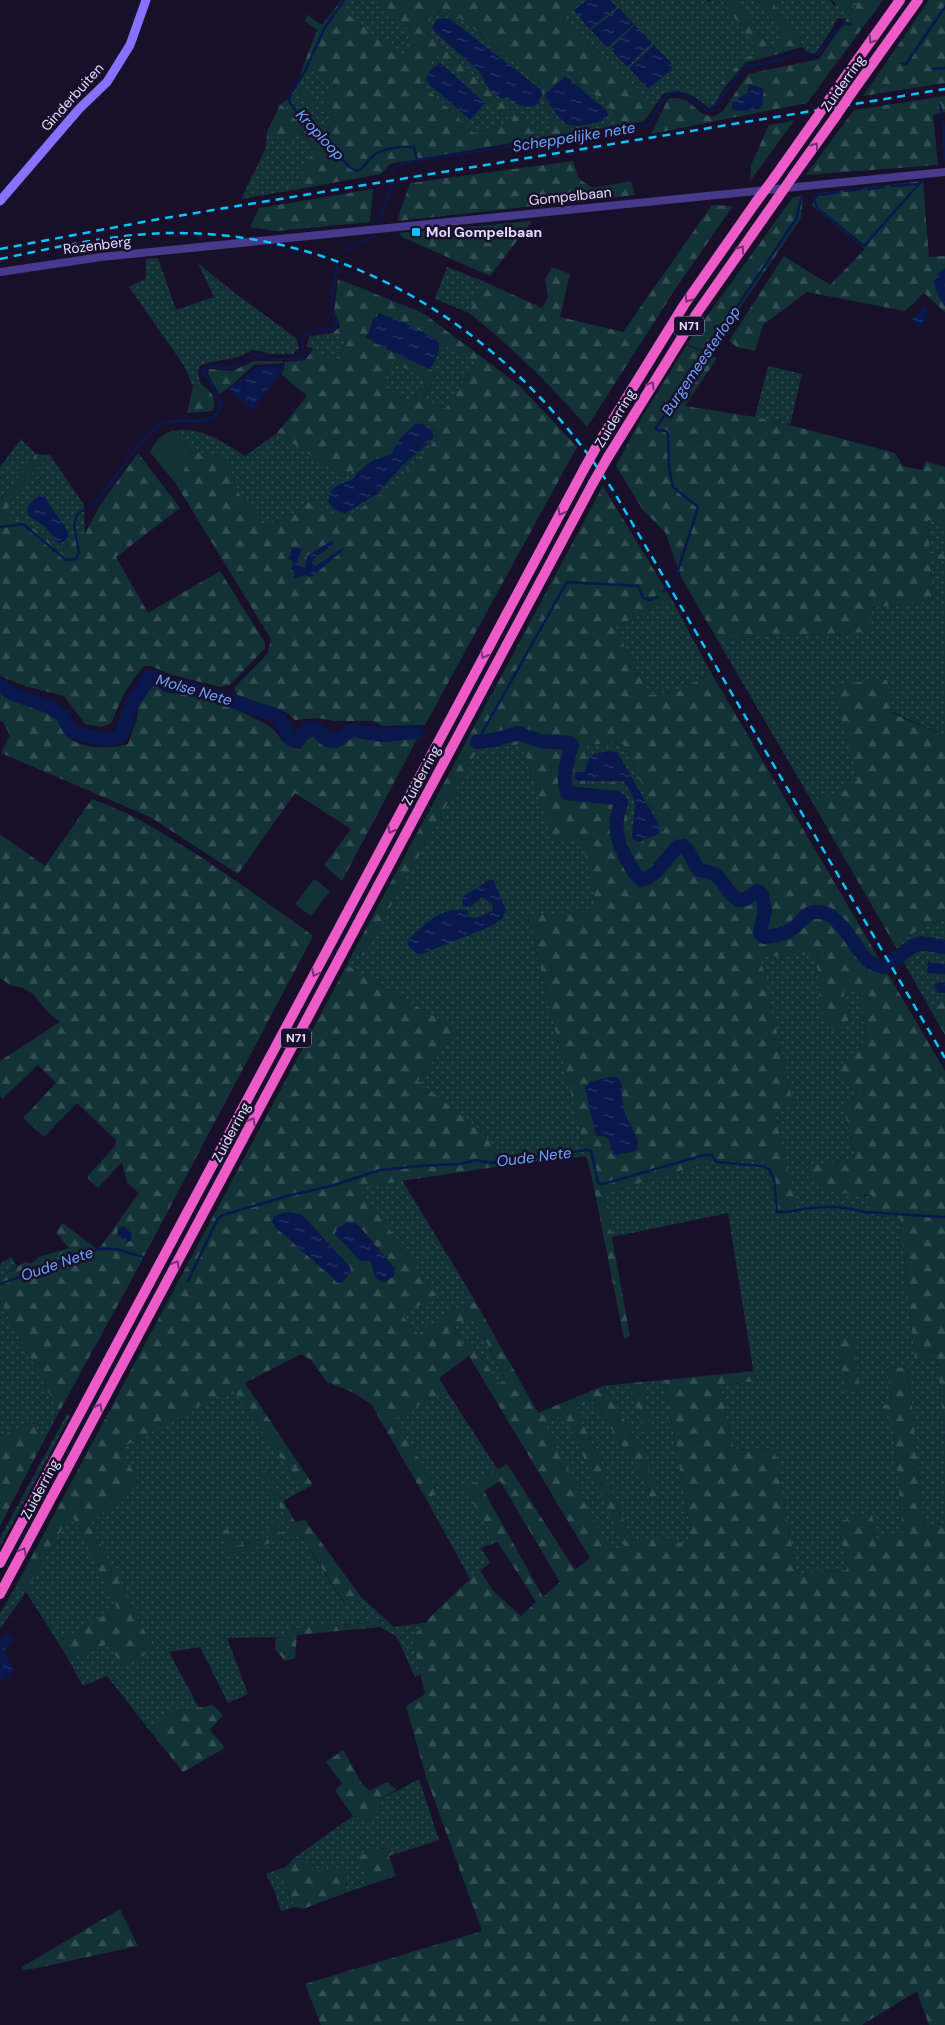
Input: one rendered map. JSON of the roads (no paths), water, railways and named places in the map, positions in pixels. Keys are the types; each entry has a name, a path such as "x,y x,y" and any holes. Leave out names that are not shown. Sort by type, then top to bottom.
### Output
{"highway":[{"name":"Zuiderring","path":"0,1563 598,444 684,305 900,0"},
{"name":"Zuiderring","path":"0,1594 593,483 697,313 918,0"}],"main road":[{"name":"Ginderbuiten","path":"0,201 24,174 28,166 79,109 107,82 130,45 146,0"}],"street":[{"name":"Gompelbaan","path":"197,247 945,172"},
{"name":"Rozenberg","path":"0,272 92,258 197,247"}],"water":[{"path":"587,0 610,0 617,7 589,29 574,10"},
{"path":"619,8 634,24 607,48 591,30"},
{"path":"449,18 539,88 542,93 539,103 531,107 522,106 507,97 502,99 489,89 479,71 432,28 437,19"},
{"path":"635,25 652,43 627,67 610,49"},
{"path":"654,45 672,64 671,70 648,89 629,68"},
{"path":"441,63 485,103 470,120 426,81 431,70"},
{"path":"566,76 606,110 607,118 592,124 579,126 568,124 562,120 545,96"},
{"path":"749,84 764,89 762,105 759,109 738,111 732,109 732,102 747,93"},
{"path":"945,268 945,306 937,294 934,281 940,271"},
{"path":"923,308 928,311 927,316 924,323 918,326 913,322 913,318"},
{"path":"382,315 397,319 436,339 439,351 430,369 374,343 368,335 373,318"},
{"path":"284,365 283,370 253,409 231,392 230,389 256,367"},
{"path":"415,424 422,424 433,431 433,438 403,465 377,494 344,514 334,509 328,502 331,490 353,479 358,472 372,461 391,454 401,438"},
{"path":"40,495 45,495 67,531 69,537 63,542 58,543 45,527 29,516 28,505"},
{"path":"331,541 332,545 317,556 312,562 313,565 316,566 342,548 343,550 314,575 293,579 295,573 291,569 294,562 287,558 291,555 291,548 303,547 297,561 305,569 307,556"},
{"path":"609,751 617,752 658,823 660,829 657,835 637,842 632,837 635,803 623,781 578,781 574,778 576,772 585,772 588,760 593,754"},
{"path":"489,880 493,880 506,910 502,919 489,927 422,954 416,953 408,945 408,940 428,922 441,914 449,911 467,910 469,917 475,918 493,911 492,904 482,897 470,907 463,906 462,901 464,896"},
{"path":"928,962 945,964 945,974 927,973"},
{"path":"945,982 945,993 938,993 934,986 936,983"},
{"path":"618,1077 620,1081 624,1111 638,1141 636,1151 612,1154 609,1139 604,1136 596,1136 585,1088 590,1082"},
{"path":"287,1212 301,1214 350,1267 351,1272 341,1283 337,1283 276,1228 272,1222 274,1216"},
{"path":"353,1221 395,1269 394,1276 383,1283 375,1277 371,1261 360,1261 335,1234 336,1229"},
{"path":"124,1226 132,1234 131,1241 127,1242 117,1236 118,1228"},
{"path":"7,1633 13,1640 5,1650 5,1653 14,1671 0,1683 0,1642"}],"waterway":[{"name":"Kroploop","path":"344,0 325,27 306,69 290,95 289,101 303,121 351,168 358,171 376,154 398,147 414,147 417,160"},
{"name":"Scheppelijke nete","path":"901,63 906,64 945,7"},
{"name":"Scheppelijke nete","path":"392,171 395,167 417,160 647,126 663,99 673,93 684,95 711,111 743,69 769,63 791,55 818,54 844,23 851,24"},
{"name":"Burgemeesterloop","path":"934,69 945,68"},
{"name":"Burgemeesterloop","path":"940,105 944,130 944,159"},
{"name":"Burgemeesterloop","path":"891,186 919,184 921,182"},
{"name":"Scheppelijke nete","path":"378,220 393,184"},
{"path":"839,192 818,195 814,199 818,209 864,246 919,184"},
{"name":"Burgemeesterloop","path":"868,189 884,187"},
{"name":"Burgemeesterloop","path":"845,191 861,189"},
{"name":"Burgemeesterloop","path":"676,577 698,507 673,487 669,468 668,433 656,428 796,219 802,198"},
{"name":"Scheppelijke nete","path":"342,252 372,237"},
{"name":"Scheppelijke nete","path":"0,527 23,524 65,559 76,559 79,553 74,524 78,513 90,507 100,498 147,436 164,423 171,421 200,421 214,416 219,411 220,402 218,396 203,370 210,367 232,367 256,354 271,359 302,358 304,355 302,339 307,333 335,328 337,323 330,310 337,266"},
{"name":"Burgemeesterloop","path":"477,742 567,582 638,586 643,598 650,600 657,597"},
{"name":"Burgemeesterloop","path":"664,591 666,585"},
{"name":"Molse Nete","path":"0,686 13,694 50,707 63,716 70,730 77,734 107,740 121,736 132,703 150,677 156,677 168,686 188,688 278,716 291,739 296,741 309,728 314,728 327,740 335,741 352,730 383,735 417,732"},
{"name":"Molse Nete","path":"477,742 494,740 518,733 540,741 569,743 572,745 565,775 567,793 617,798 621,802 617,817 617,836 625,856 638,877 641,880 648,878 656,872 677,847 684,846 699,870 718,877 738,900 746,899 758,891 762,894 765,910 760,933 764,937 787,932 808,915 815,912 824,913 832,917 846,931 864,956 879,966 884,967 913,946 922,943 945,947"},
{"name":"Oude Nete","path":"188,1281 217,1220 223,1215 291,1195 331,1186 380,1170 459,1164 476,1160 491,1163 587,1150 591,1151 598,1183 603,1184 704,1155 712,1155 716,1162 762,1166 769,1169 774,1179 777,1212 832,1207 864,1212 945,1217"},
{"name":"Oude Nete","path":"0,1284 98,1249 117,1249 143,1257"}],"railway":[{"path":"0,249 159,219 945,89"},
{"path":"0,259 131,235 175,233 244,238 309,252 370,275 428,306 481,343 530,387 575,437 614,492 945,1058"}],"place":[{"name":"Mol Gompelbaan","path":"416,232"}]}
